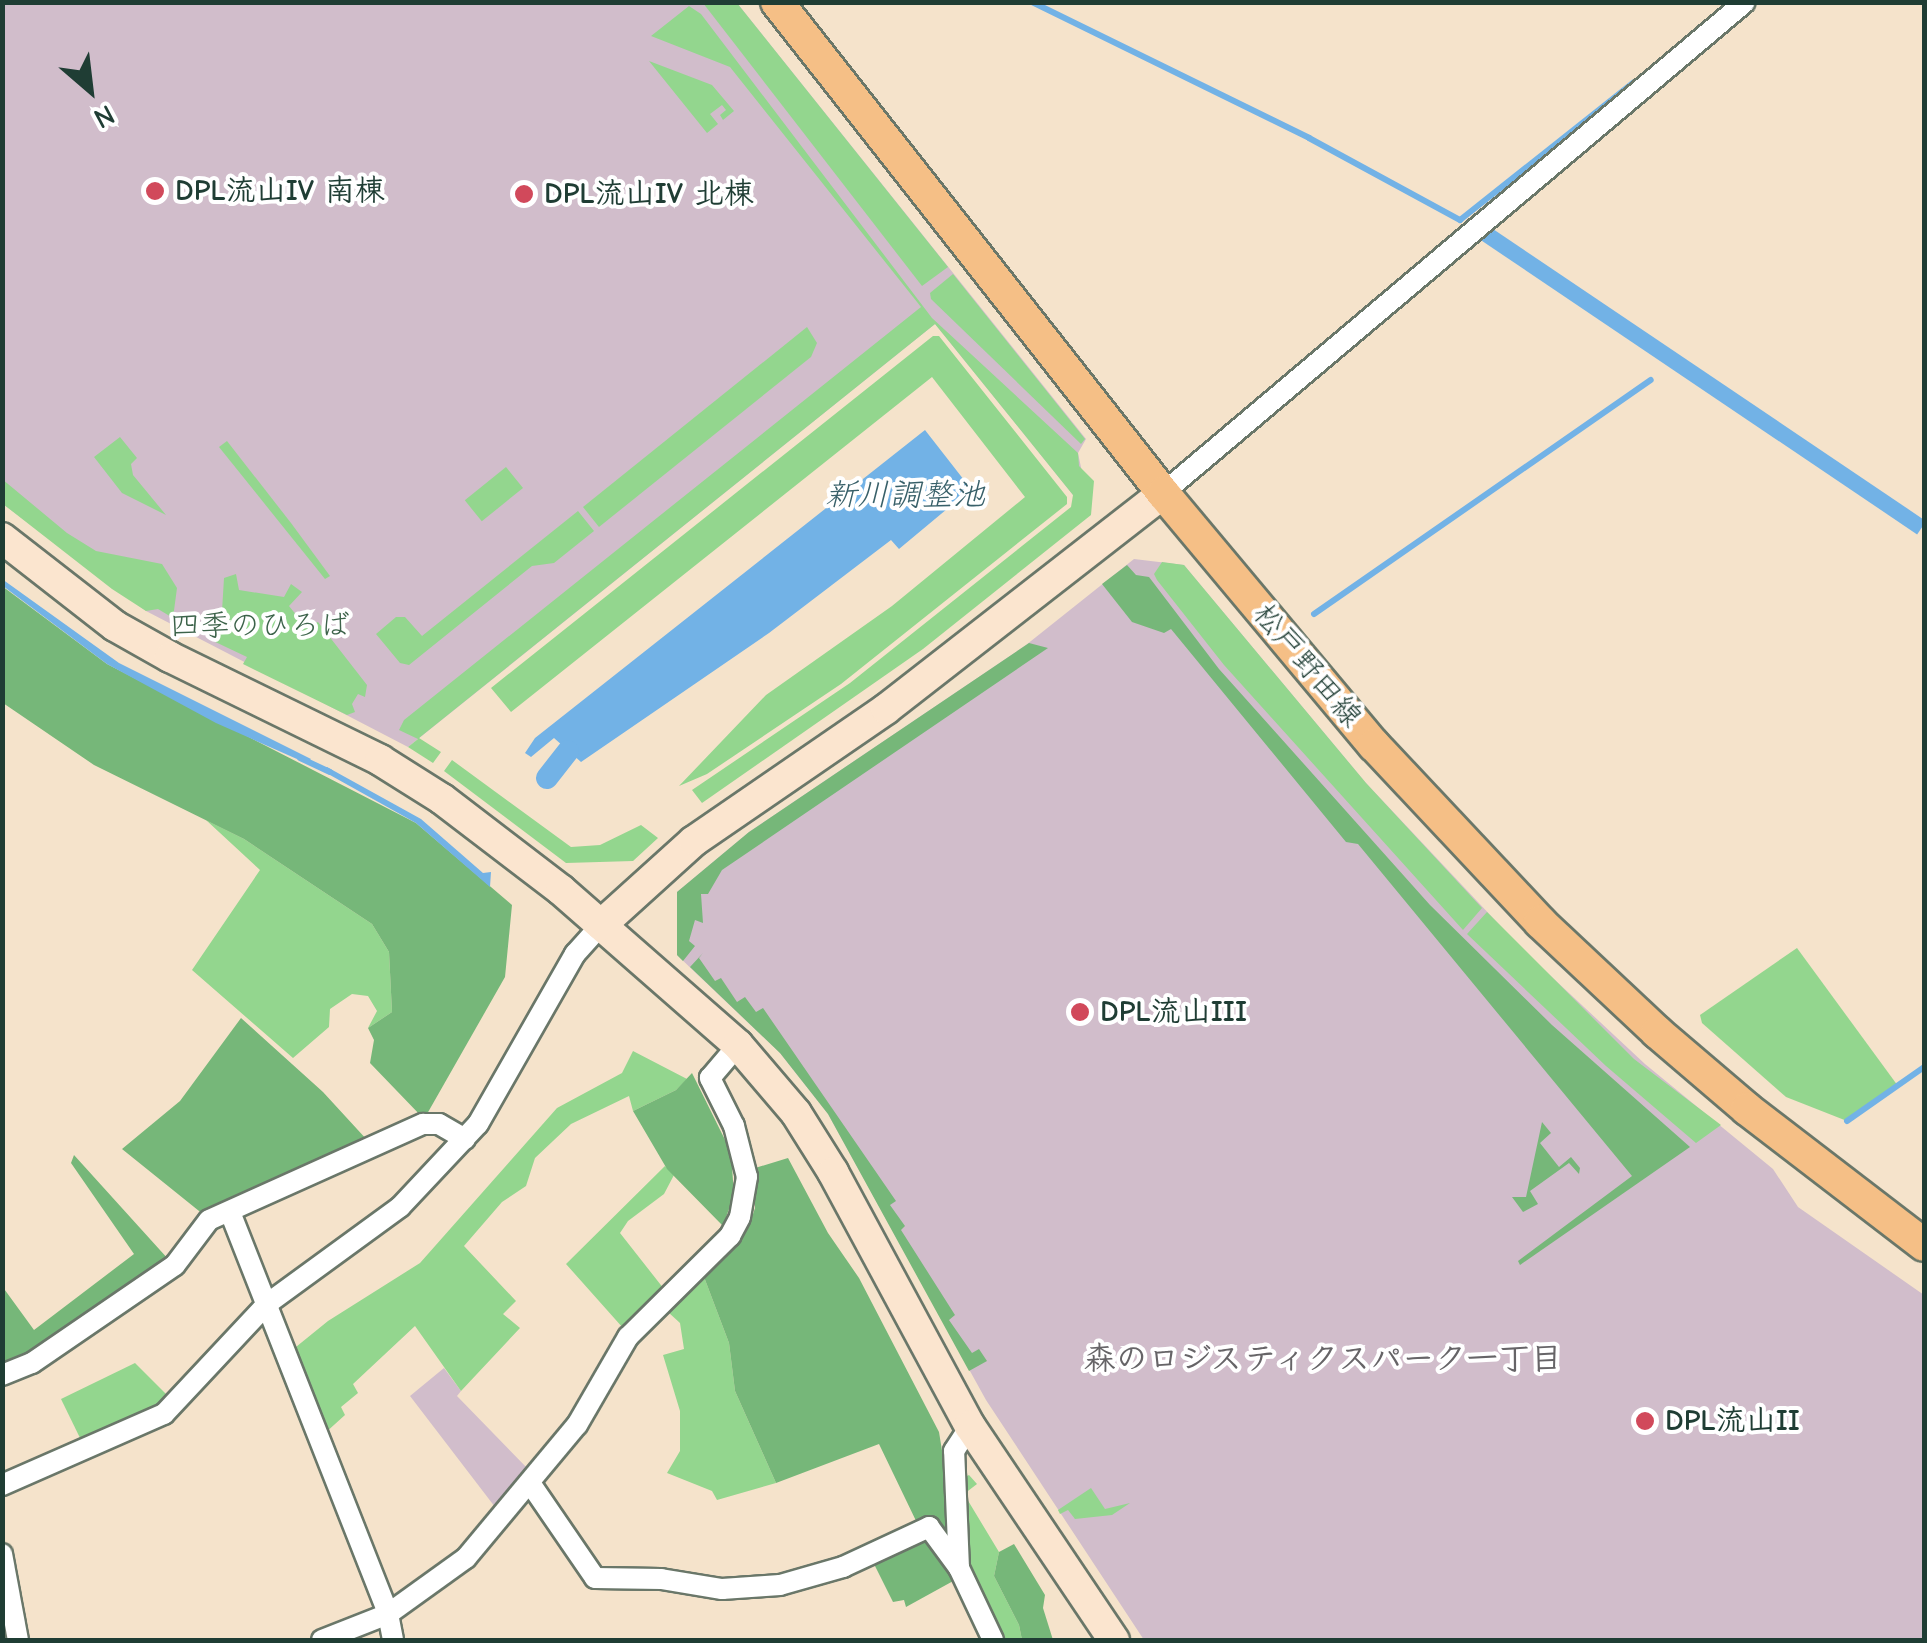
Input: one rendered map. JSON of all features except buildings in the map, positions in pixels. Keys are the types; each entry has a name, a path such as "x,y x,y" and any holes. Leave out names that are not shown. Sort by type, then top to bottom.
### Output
{"main road":[{"name":"松戸野田線","path":"777,2 1163,492 1374,745 1540,922 1747,1108 1924,1245"}],"street":[{"path":"2,1484 164,1414 266,1304 400,1208 465,1140 478,1124 574,954 694,841 886,708 1163,492 1745,2"},
{"path":"2,538 116,626 170,658 380,760 442,799 601,925 738,1045 796,1113 833,1172 970,1426 1114,1640"},
{"path":"322,1640 388,1614 466,1558 577,1425 628,1338 730,1236 740,1217 746,1177 743,1156 710,1078 738,1045"},
{"path":"2,1375 32,1363 174,1265 209,1220 423,1124 439,1124 465,1140"},
{"path":"230,1212 388,1614 392,1640"},
{"path":"959,1568 954,1451 970,1426"},
{"path":"530,1483 595,1578 661,1579 722,1589 780,1585 843,1568 929,1527 959,1568 993,1640"},
{"path":"2,1554 18,1640"}],"shaded area":[{"path":"2,3 737,3 1086,439 1078,453 1082,472 1073,495 935,324 408,747 146,611 3,504"},
{"path":"1134,559 1184,565 1366,783 1524,951 1645,1064 1773,1169 1798,1207 1924,1295 1924,1640 1144,1640 986,1400 828,1114 780,1053 677,955 677,892 749,832 1026,645"},
{"path":"444,1368 461,1391 457,1396 528,1469 495,1507 410,1396"}],"green space":[{"path":"703,3 737,3 948,267 922,286"},
{"path":"689,6 701,14 932,318 1078,453 1079,466 1094,481 1091,515 923,649 702,803 692,790 850,683 1071,507 1073,495 935,324 419,738 441,752 433,763 408,747 418,739 399,730 404,720 921,307 730,67 651,36"},
{"path":"649,61 712,85 734,111 723,120 720,115 726,110 722,105 710,114 718,124 707,133"},
{"path":"953,274 1085,439 1081,444 931,299 930,293"},
{"path":"807,327 817,343 811,357 599,527 583,507"},
{"path":"933,336 939,336 1067,497 1067,504 841,684 707,774 679,786 766,695 892,606 1025,497 932,377 511,712 491,688"},
{"path":"120,437 137,458 131,464 133,475 166,515 122,493 94,457"},
{"path":"227,441 330,576 325,579 219,447"},
{"path":"506,467 523,488 482,521 465,500"},
{"path":"2,479 67,533 96,551 162,564 177,588 173,618 158,609 146,611 112,589 3,504"},
{"path":"578,511 594,531 554,563 532,566 409,665 400,663 376,634 396,617 405,617 422,636"},
{"path":"1162,562 1184,565 1366,783 1482,908 1463,930 1224,665 1157,580 1154,574"},
{"path":"1127,565 1136,575 1149,577 1219,669 1430,905 1552,1025 1690,1147 1520,1265 1518,1261 1632,1176 1358,844 1346,842 1171,629 1164,633 1132,622 1102,584"},
{"name":"四季のひろば","path":"236,574 239,590 284,597 291,584 302,592 289,606 306,627 318,622 367,685 365,697 358,694 352,704 355,712 347,715 243,664 247,657 209,639 222,611 224,578"},
{"path":"2,586 107,664 416,823 512,905 505,977 427,1114 422,1117 370,1063 374,1040 368,1028 392,1012 389,952 372,924 244,839 94,765 3,703"},
{"path":"1029,643 1048,648 722,870 708,894 701,894 703,923 695,920 689,941 695,946 683,961 677,955 677,892 749,832"},
{"path":"452,760 571,847 600,845 641,825 658,838 633,861 566,863 444,771"},
{"path":"206,820 244,839 372,924 389,952 392,1012 368,1028 377,1011 368,996 352,994 330,1009 329,1027 293,1058 192,970 260,870"},
{"path":"1487,912 1634,1059 1721,1125 1696,1143 1606,1066 1467,934"},
{"path":"1797,948 1898,1086 1847,1121 1786,1097 1702,1023 1700,1015"},
{"path":"703,953 699,958 715,981 721,978 737,1002 745,997 756,1012 763,1008 896,1201 890,1205 905,1226 901,1230 955,1315 949,1320 972,1353 979,1349 987,1361 969,1371 828,1114 780,1053 690,967"},
{"path":"241,1018 323,1092 368,1141 204,1215 122,1149 180,1101"},
{"path":"633,1051 687,1079 676,1090 633,1111 629,1096 571,1124 535,1158 526,1186 502,1202 464,1246 516,1301 503,1314 520,1328 461,1391 415,1326 353,1384 358,1393 341,1407 345,1415 324,1434 291,1351 328,1321 420,1263 557,1108 622,1073"},
{"path":"692,1073 731,1152 734,1195 723,1226 667,1169 633,1111 676,1090"},
{"path":"1542,1122 1551,1133 1540,1143 1559,1167 1571,1157 1580,1168 1579,1174 1569,1163 1530,1191 1538,1204 1523,1212 1512,1197 1526,1197"},
{"path":"74,1155 169,1260 28,1357 3,1367 2,1286 34,1330 134,1254 71,1163"},
{"path":"788,1158 828,1233 859,1278 939,1432 945,1469 945,1547 918,1525 879,1444 776,1483 735,1391 729,1343 704,1277 749,1226 755,1208 755,1168"},
{"path":"665,1166 674,1175 664,1194 628,1221 620,1233 664,1289 623,1328 566,1264"},
{"path":"704,1277 729,1343 735,1391 776,1483 717,1500 712,1491 667,1473 680,1451 680,1411 663,1355 684,1349 680,1323 668,1312"},
{"path":"135,1363 168,1396 158,1406 81,1440 61,1399"},
{"path":"969,1475 977,1484 964,1494 999,1552 994,1576 1019,1625 1022,1640 1002,1640 967,1565 961,1479"},
{"path":"1091,1488 1105,1509 1130,1503 1112,1515 1075,1519 1068,1510 1060,1514 1058,1510"},
{"path":"929,1537 955,1580 906,1607 904,1600 893,1602 874,1564"},
{"path":"1014,1544 1045,1595 1043,1608 1053,1640 1022,1640 1019,1625 994,1576 999,1552"}],"water":[{"path":"1490,227 1924,520 1917,534 1481,240"},
{"name":"新川調整池","path":"925,430 971,489 899,549 891,540 769,633 581,762 554,738 531,757 525,753 535,738"},
{"path":"2,579 119,663 311,759 306,763 216,723 107,664 3,586"},
{"path":"327,767 421,819 483,873 491,872 490,887 416,823 321,770"}],"waterway":[{"path":"1032,2 1309,138 1460,220 1634,82"},
{"path":"1314,614 1651,380"},
{"path":"547,778 568,751"},
{"path":"300,758 330,772"},
{"path":"1847,1121 1924,1067"}],"place":[{"name":"DPL流山IV 南棟","path":"155,191"},
{"name":"DPL流山IV 北棟","path":"524,194"},
{"name":"DPL流山III","path":"1080,1012"},
{"name":"DPL流山II","path":"1645,1421"}],"district":[{"name":"森のロジスティクスパーク一丁目","path":"1323,1359"}]}
